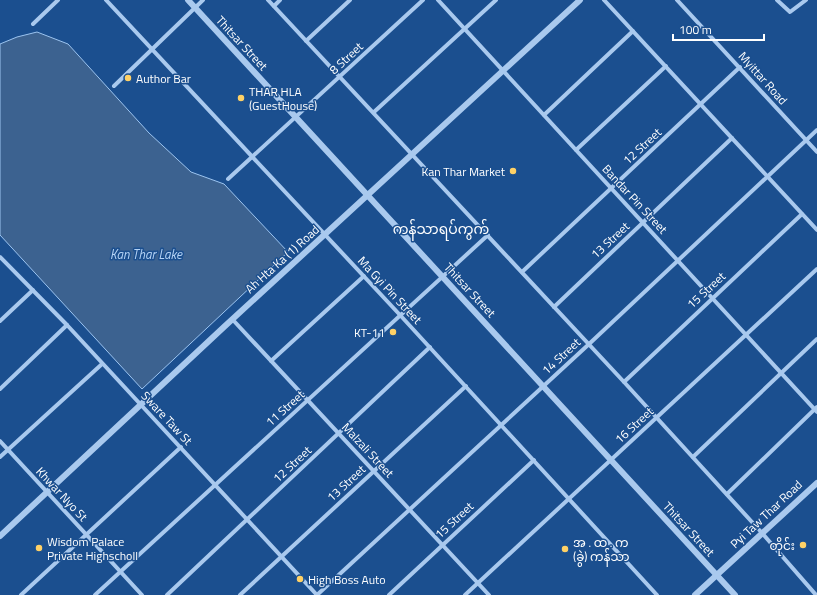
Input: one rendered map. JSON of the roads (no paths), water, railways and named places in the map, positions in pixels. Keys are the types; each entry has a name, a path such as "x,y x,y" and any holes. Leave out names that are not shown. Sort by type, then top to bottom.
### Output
{"street":[{"path":"33,24 58,0"},
{"name":"Ma Gyi Pin Street","path":"106,0 430,347 657,595"},
{"name":"Thitsar Street","path":"188,0 736,595"},
{"path":"114,86 203,0"},
{"path":"268,0 488,234 588,345 727,494 816,595"},
{"path":"274,6 280,0"},
{"path":"306,41 350,0"},
{"name":"8 Street","path":"228,179 423,0"},
{"name":"Bandar Pin Street","path":"438,0 679,260 781,373 816,409"},
{"path":"374,112 496,0"},
{"name":"Ah Hta Ka (1) Road","path":"0,536 141,404 580,0"},
{"path":"604,0 817,230"},
{"name":"Myittar Road","path":"677,0 817,152"},
{"path":"777,0 790,12 806,0"},
{"path":"544,115 633,31"},
{"path":"576,150 666,66"},
{"name":"12 Street","path":"522,272 740,67"},
{"name":"14 Street","path":"317,595 544,386 817,130"},
{"name":"13 Street","path":"554,307 732,138"},
{"name":"15 Street","path":"624,382 802,214"},
{"name":"11 Street","path":"95,595 488,234"},
{"name":"Sware Taw St","path":"0,257 67,325 317,595"},
{"name":"16 Street","path":"465,595 817,269"},
{"path":"271,361 364,276"},
{"path":"0,321 32,290"},
{"name":"Malzali Street","path":"232,320 489,595"},
{"path":"0,389 67,325"},
{"path":"693,457 817,339"},
{"name":"12 Street","path":"167,595 430,347"},
{"path":"0,457 102,364"},
{"name":"13 Street","path":"240,595 466,386"},
{"path":"727,494 816,409"},
{"name":"Khwar Nyo St","path":"0,441 142,595"},
{"path":"22,595 181,447"},
{"name":"15 Street","path":"389,595 534,460"},
{"name":"Pyi Taw Thar Road","path":"695,595 817,482"}],"water":[{"name":"Kan Thar Lake","path":"37,32 68,44 149,133 191,172 224,184 288,252 142,389 0,235 0,44 17,37"}],"place":[{"name":"Author Bar","path":"128,78"},
{"name":"THAR HLA (GuestHouse)","path":"241,98"},
{"name":"Kan Thar Market","path":"513,171"},
{"name":"KT-11","path":"393,332"},
{"name":"တိုင်း","path":"803,545"},
{"name":"Wisdom Palace Private Highscholl","path":"39,548"},
{"name":"အ . ထ . က (ခွဲ) ကန်သာ","path":"565,549"},
{"name":"High Boss Auto","path":"300,579"}],"district":[{"name":"ကန်သာရပ်ကွက်","path":"441,228"}]}
